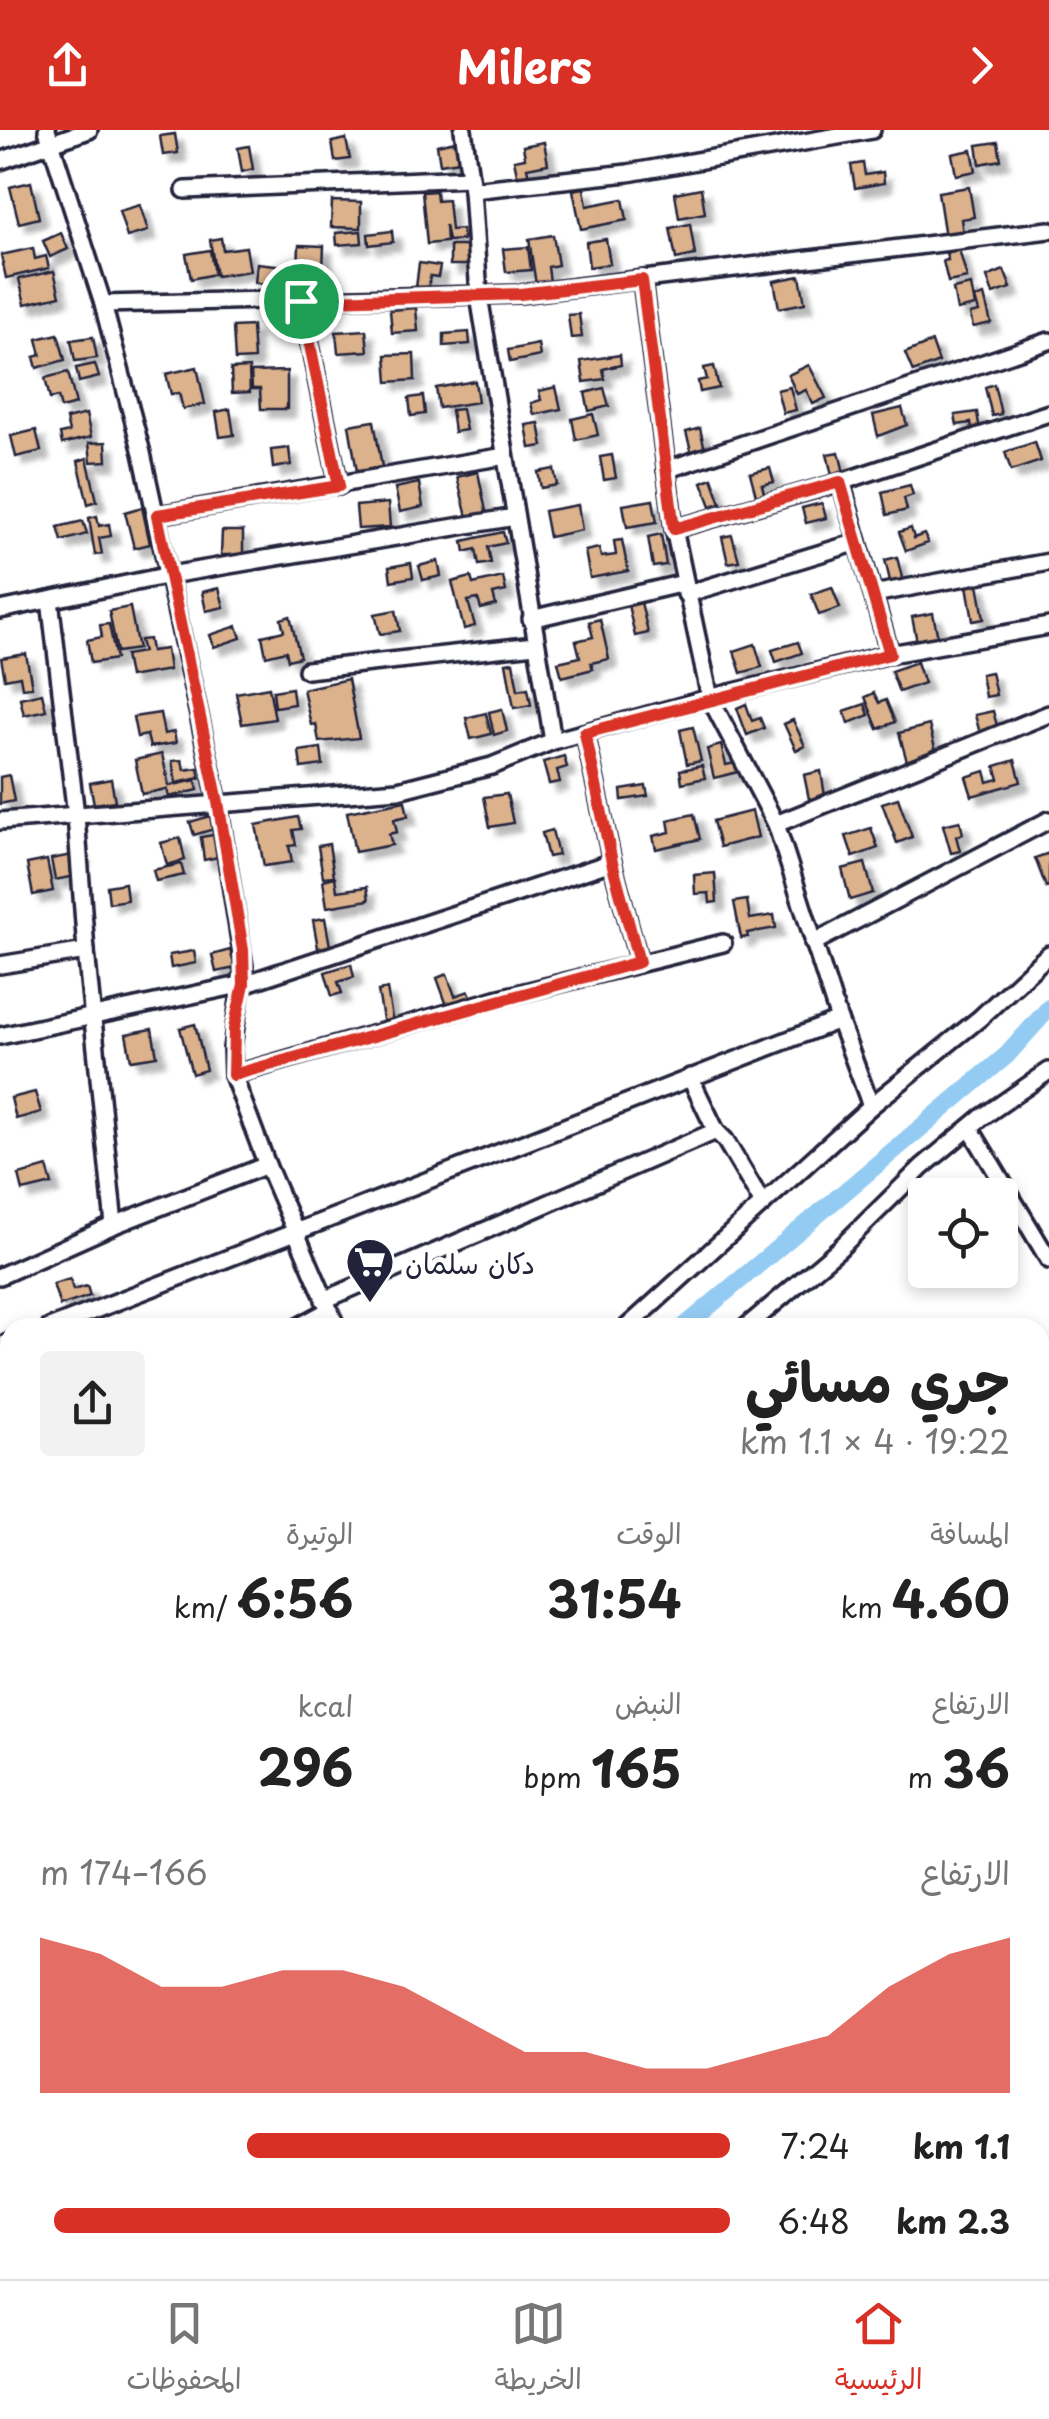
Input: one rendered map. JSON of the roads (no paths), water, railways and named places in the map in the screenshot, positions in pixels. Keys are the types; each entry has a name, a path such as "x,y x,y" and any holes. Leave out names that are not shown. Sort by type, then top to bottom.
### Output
{"street":[{"path":"0,161 50,137 89,130"},
{"path":"463,130 479,296 553,741"},
{"path":"768,130 773,150"},
{"path":"184,190 471,184 628,173 872,130"},
{"path":"50,137 102,304 157,515 218,802 243,950 244,984 234,1029 233,1075 266,1164 332,1318"},
{"path":"102,304 479,296 1049,230"},
{"path":"642,280 674,529 710,698 776,824 838,1020 871,1106"},
{"path":"301,301 339,486"},
{"path":"666,470 1049,341"},
{"path":"674,529 840,482 1049,413"},
{"path":"157,515 506,456"},
{"path":"840,482 890,654"},
{"path":"0,610 170,575 515,517"},
{"path":"530,619 685,588 858,542"},
{"path":"873,594 1049,562"},
{"path":"50,600 76,815 114,1225"},
{"path":"0,822 398,790 492,766 553,741 710,698 890,654 1049,626"},
{"path":"307,670 536,645"},
{"path":"776,824 1049,714"},
{"path":"585,733 612,862 639,962"},
{"path":"814,943 1049,820"},
{"path":"0,1036 244,984 612,862"},
{"path":"233,1075 639,962 723,944"},
{"path":"0,966 86,950"},
{"path":"637,1318 871,1106 980,1018 1049,954"},
{"path":"75,1318 838,1020"},
{"path":"758,1318 922,1167 1049,1071"},
{"path":"690,1077 716,1131 762,1204"},
{"path":"970,1128 1049,1260"},
{"path":"309,1318 327,1305 716,1131"},
{"path":"0,1276 266,1164"}],"waterway":[{"path":"695,1318 1007,1055 1049,1008"}],"place":[{"name":"دكان سلمان","path":"370,1304"}]}
